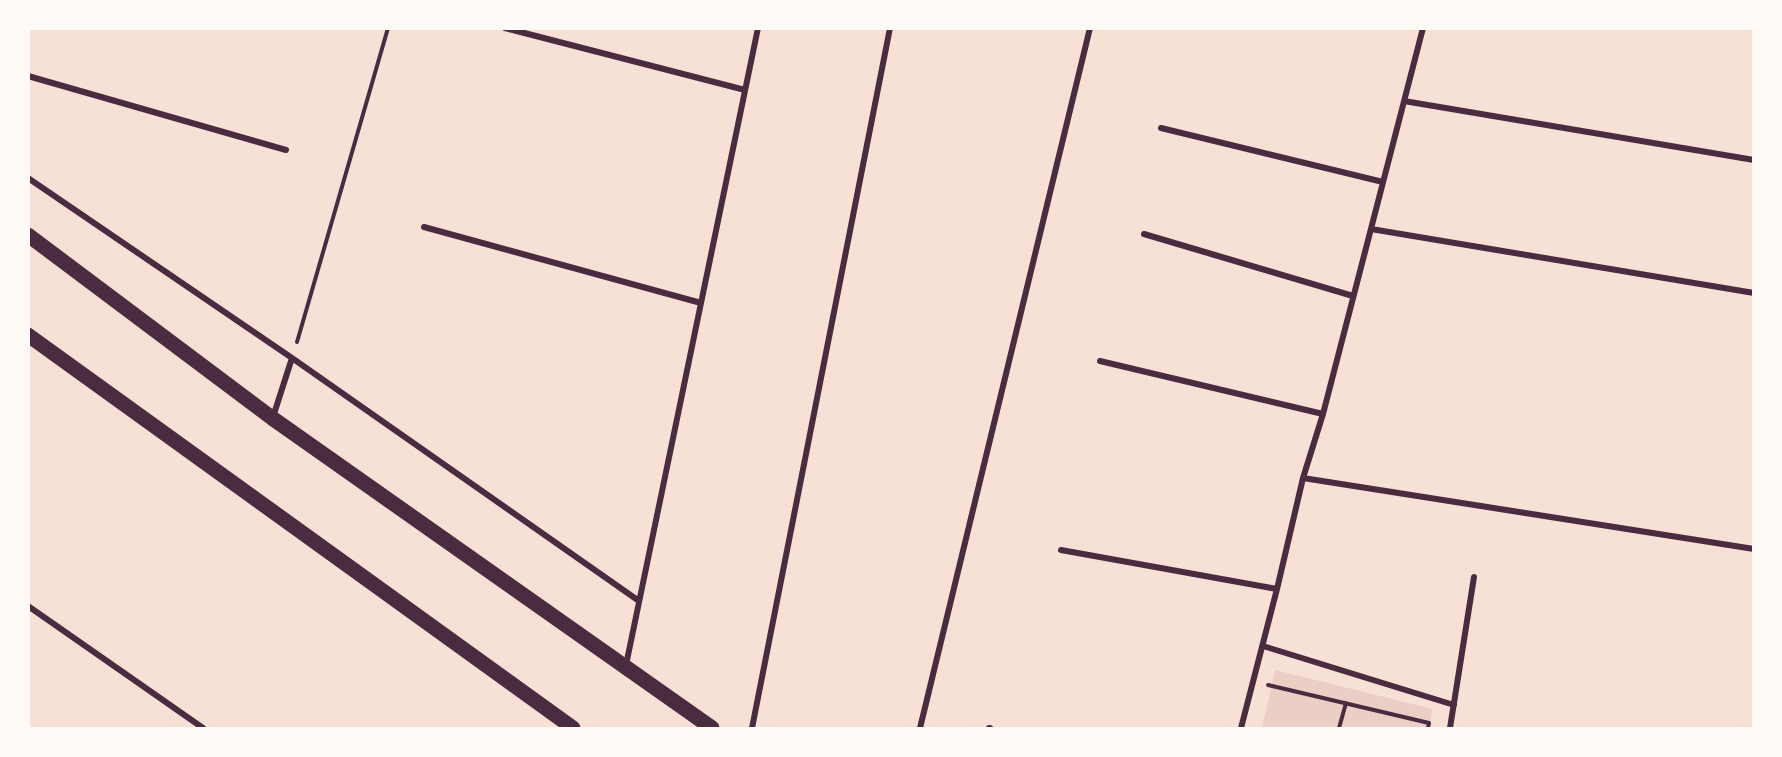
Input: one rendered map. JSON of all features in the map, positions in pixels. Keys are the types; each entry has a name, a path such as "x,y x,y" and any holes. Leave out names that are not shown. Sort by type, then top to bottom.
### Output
{"main road":[{"path":"28,234 272,418 712,729"},
{"path":"28,335 573,729"}],"street":[{"path":"506,28 745,90"},
{"path":"626,668 758,28"},
{"path":"752,729 890,28"},
{"path":"920,729 1090,28"},
{"path":"1241,729 1303,478 1323,414 1423,28"},
{"path":"28,76 286,150"},
{"path":"1404,101 1754,160"},
{"path":"1161,128 1383,182"},
{"path":"28,178 292,358 639,601"},
{"path":"424,227 701,303"},
{"path":"1371,229 1754,293"},
{"path":"1144,234 1353,296"},
{"path":"272,418 292,358"},
{"path":"1100,361 1323,414"},
{"path":"1303,478 1754,549"},
{"path":"1060,550 1277,589"},
{"path":"1450,729 1474,577"},
{"path":"28,606 203,729"},
{"path":"1263,646 1454,705"}],"path":[{"path":"292,358 388,28"},
{"path":"1253,682 1430,723 1428,729"},
{"path":"1339,729 1346,704"}],"shaded area":[{"path":"1275,670 1433,709 1428,728 1262,728"}]}
